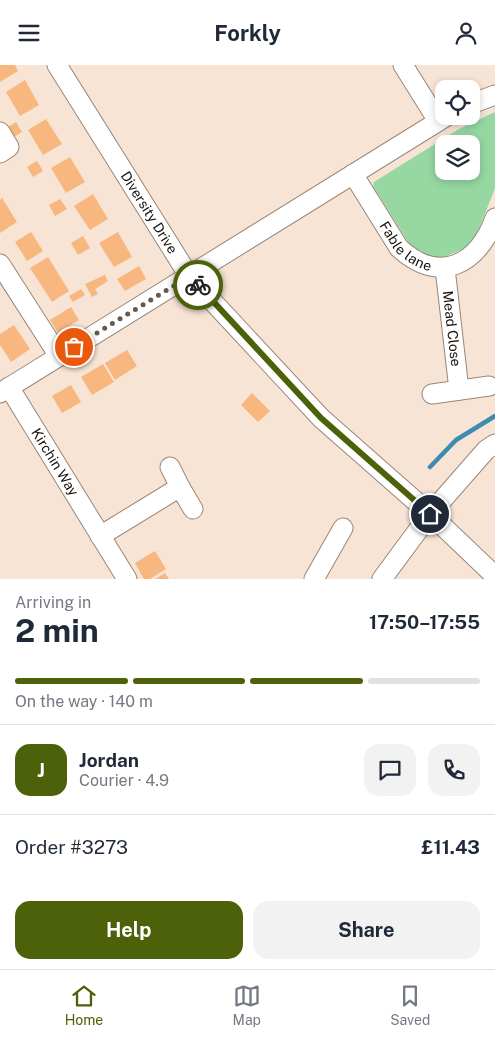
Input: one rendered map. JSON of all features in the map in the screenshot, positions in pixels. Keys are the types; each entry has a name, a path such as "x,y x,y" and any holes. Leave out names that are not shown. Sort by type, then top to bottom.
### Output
{"street":[{"name":"Diversity Drive","path":"57,65 190,276 321,418 430,514 495,576"},
{"path":"403,65 435,107"},
{"path":"480,101 495,95"},
{"path":"4,390 435,123"},
{"path":"0,132 10,147 0,153"},
{"name":"Fable lane","path":"353,174 399,248 420,263 445,268 470,258 489,236 495,218"},
{"path":"0,264 59,356"},
{"name":"Mead Close","path":"445,268 459,390"},
{"path":"432,393 489,385"},
{"name":"Kirchin Way","path":"4,390 127,579"},
{"path":"382,579 430,514 486,450 495,444"},
{"path":"170,467 193,509"},
{"path":"100,535 180,487"},
{"path":"314,579 343,528"}],"green space":[{"path":"495,112 495,188 475,239 466,248 444,257 430,257 419,253 410,245 373,186 374,182 435,144 435,180 480,180 480,135 449,135 467,125 480,125 480,119"}],"building":[{"path":"0,65 15,65 18,71 0,82"},
{"path":"25,80 39,105 20,116 6,92"},
{"path":"46,119 62,144 43,155 28,130"},
{"path":"16,122 22,132 11,139 6,128"},
{"path":"70,157 85,182 66,193 51,168"},
{"path":"37,161 43,171 33,177 27,167"},
{"path":"93,194 108,219 90,230 74,206"},
{"path":"2,198 17,222 0,233 0,200"},
{"path":"60,199 67,209 55,216 49,205"},
{"path":"31,232 43,251 27,261 15,242"},
{"path":"118,232 132,257 114,267 99,243"},
{"path":"83,236 90,248 78,255 71,243"},
{"path":"48,257 69,291 52,302 30,268"},
{"path":"139,266 146,279 125,291 117,279"},
{"path":"105,275 108,281 95,289 98,294 92,297 85,284"},
{"path":"81,289 85,295 73,302 69,296"},
{"path":"71,307 79,320 58,333 50,320"},
{"path":"14,325 30,349 11,362 0,345 0,334"},
{"path":"127,350 137,366 115,380 105,363"},
{"path":"103,364 114,382 92,395 81,377"},
{"path":"71,385 81,402 62,413 52,396"},
{"path":"252,393 270,411 258,422 241,405"},
{"path":"155,551 166,569 150,579 144,579 135,563"},
{"path":"165,573 169,579 155,579"}],"waterway":[{"path":"430,467 456,440 495,416"}],"way so far":[{"path":"74,347 190,276 198,285"}],"route":[{"path":"198,285 321,418 430,514"}]}
